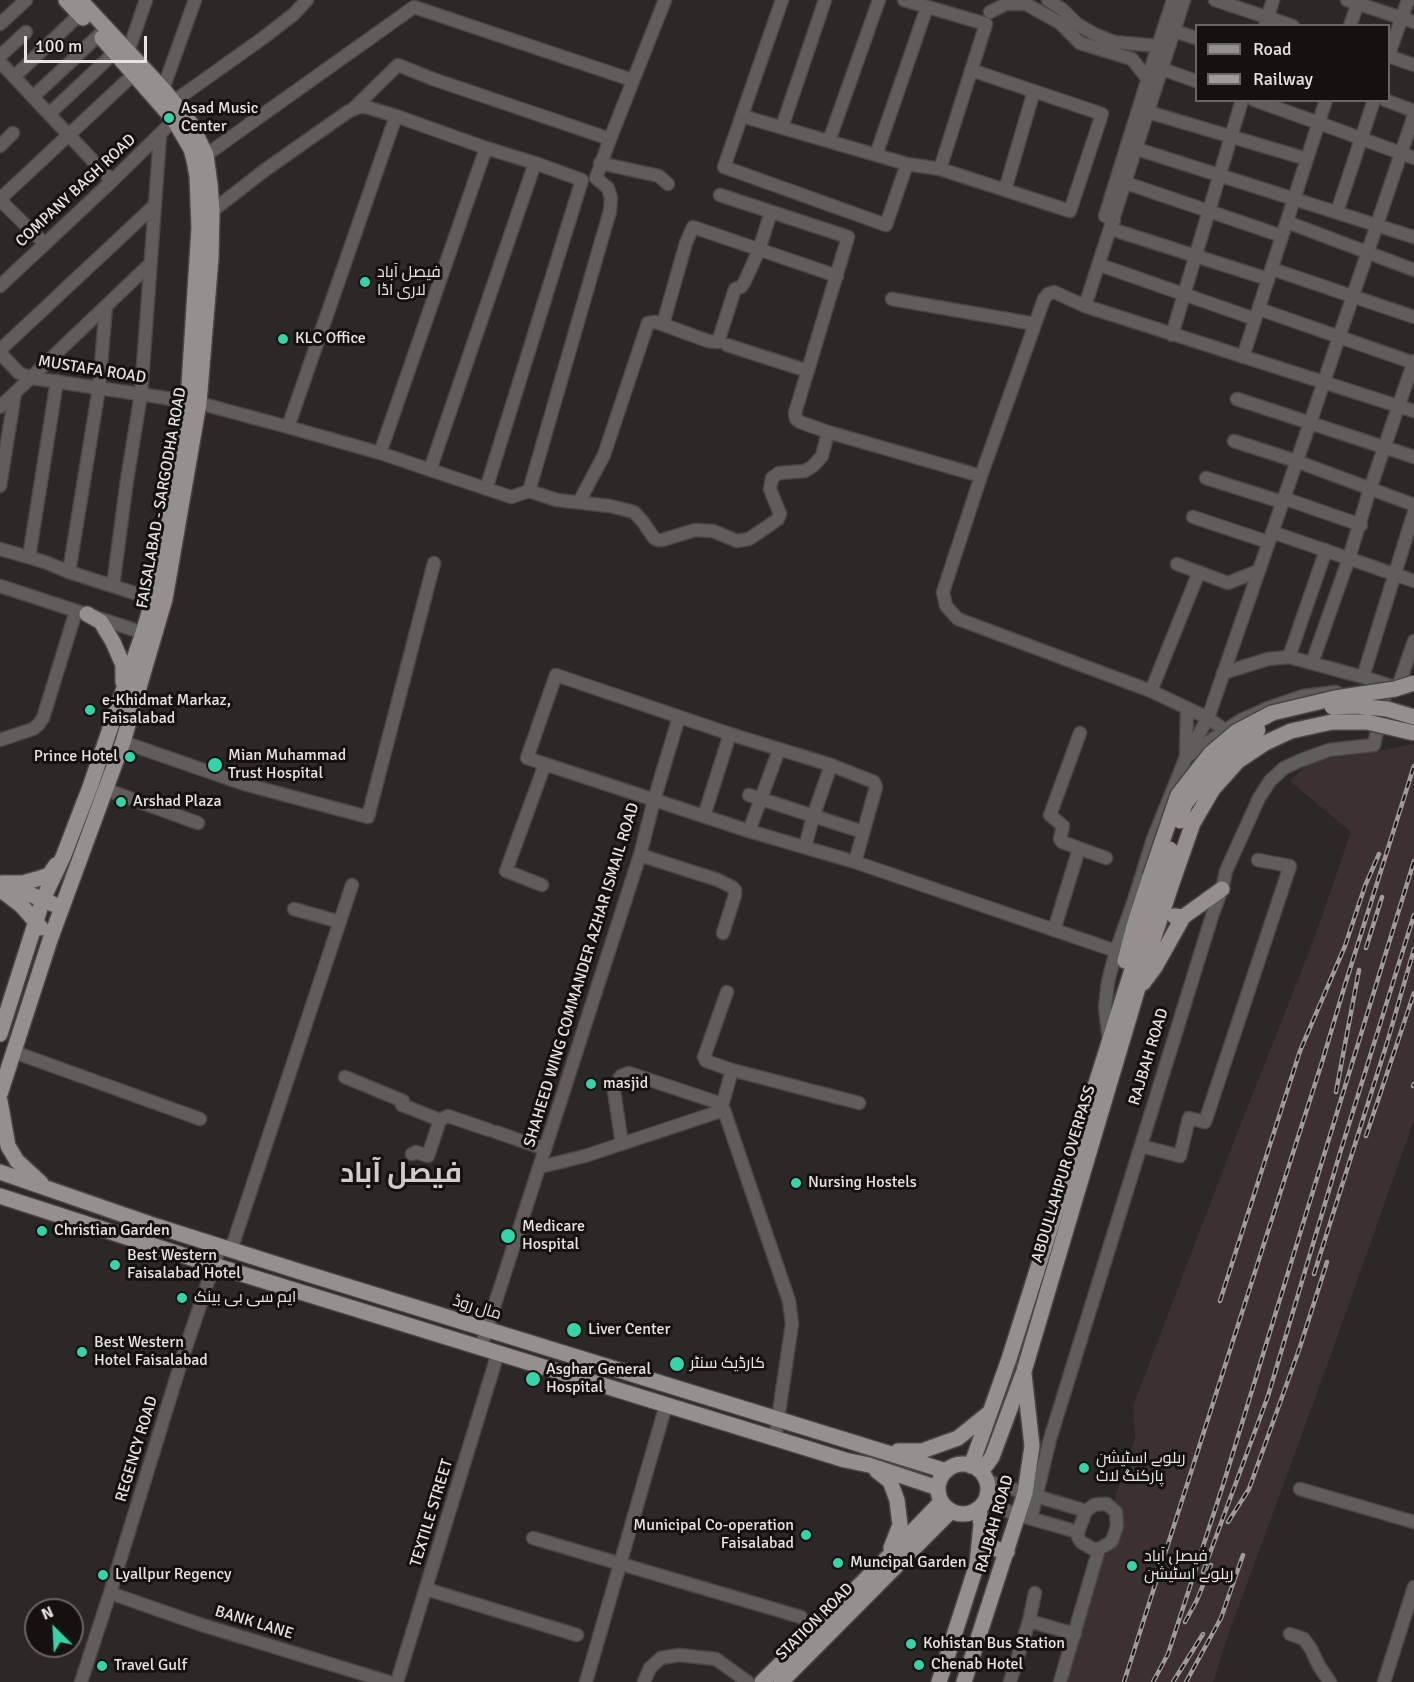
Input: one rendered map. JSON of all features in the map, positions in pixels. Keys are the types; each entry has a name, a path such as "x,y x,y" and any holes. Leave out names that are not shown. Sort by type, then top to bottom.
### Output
{"main road":[{"name":"FAISALABAD - SARGODHA ROAD","path":"1,1031 43,899 63,857 124,691 165,599 211,258 212,211 206,155 191,124 163,89 122,52 80,7 66,0"},
{"name":"FAISALABAD - SARGODHA ROAD","path":"0,1094 50,940 123,742 149,635 153,599 193,402 199,221 194,159 191,149 174,120 134,74 122,52 99,35 80,7"},
{"path":"81,613 101,622 113,642 123,665 124,691"},
{"path":"1161,879 1178,795 1210,754 1236,732 1272,713 1335,698 1395,689 1414,683"},
{"path":"1161,879 1185,804 1224,754 1257,731 1283,718 1321,708 1356,706 1387,710 1414,717"},
{"path":"1161,879 1213,789 1238,761 1265,743 1291,731 1332,722 1367,723 1414,734"},
{"path":"1,886 23,883 49,875 63,857"},
{"name":"ABDULLAHPUR OVERPASS","path":"979,1473 992,1456 1024,1371 1137,990 1162,914 1161,879"},
{"name":"ABDULLAHPUR OVERPASS","path":"979,1473 991,1411 1161,879"},
{"path":"1,886 63,908"},
{"path":"1,886 5,893 36,921 50,940"},
{"path":"1137,990 1155,967 1183,917 1222,889"},
{"path":"1162,914 1183,917"},
{"path":"0,1101 8,1146 17,1161 46,1188"},
{"name":"مال روڈ","path":"0,1172 225,1248 946,1471"},
{"path":"1,1196 213,1266 845,1460 869,1465 944,1500 965,1514 981,1505 988,1488 979,1473 958,1465 946,1471 939,1481 944,1500"},
{"name":"RAJBAH ROAD","path":"964,1682 1007,1551 1025,1516 1030,1494 1032,1446 1024,1371"},
{"path":"880,1450 922,1451 961,1436 991,1411"},
{"path":"869,1465 890,1481 897,1500 900,1525 888,1557"},
{"name":"STATION ROAD","path":"762,1682 944,1500"},
{"name":"STATION ROAD","path":"781,1682 944,1500"},
{"name":"RAJBAH ROAD","path":"939,1682 977,1564 981,1505"},
{"path":"979,1544 1007,1551"}],"street":[{"path":"0,24 26,0"},
{"path":"49,114 122,52 146,0"},
{"path":"163,89 195,0"},
{"path":"173,102 271,32 294,14 307,0"},
{"path":"596,178 664,0"},
{"path":"782,0 724,167 886,225 907,164"},
{"path":"782,128 825,0"},
{"path":"829,141 879,0"},
{"path":"904,0 986,24"},
{"path":"1048,0 1063,10 1077,24 1094,34 1114,42 1158,46"},
{"path":"1173,0 1105,216 1113,225 1196,256 1352,296 1414,317"},
{"path":"1085,306 1184,0"},
{"path":"1215,0 1267,21 1283,24"},
{"path":"1267,21 1273,0"},
{"path":"1390,55 1408,20 1408,0"},
{"path":"1350,24 1354,1 1408,20"},
{"path":"206,155 416,3 632,80"},
{"path":"940,169 992,6 1026,4 1060,22 1080,43 1132,59 1147,78"},
{"path":"14,77 80,7"},
{"path":"876,155 927,7"},
{"path":"1174,31 1195,37"},
{"path":"0,56 26,32"},
{"path":"33,97 99,35"},
{"path":"1390,57 1414,65"},
{"path":"0,62 112,182"},
{"path":"199,221 265,170 353,109 398,65 610,139"},
{"path":"1162,69 1195,80"},
{"path":"742,116 907,164 940,169 1070,211 1102,114 971,70"},
{"path":"45,244 2,204 68,135 134,74"},
{"path":"1005,190 1034,91"},
{"path":"1172,335 1241,102"},
{"path":"1260,102 1414,159"},
{"path":"1243,357 1325,102"},
{"path":"1337,212 1373,102"},
{"path":"1110,1042 1105,1007 1108,982 1116,951 1153,839 1186,757 1208,718 1414,113 1389,102"},
{"path":"353,109 366,107 396,116 582,180 596,178 608,188 611,198 610,211 529,491 557,500 610,506 634,512 658,540 695,530 704,530 743,541 778,519 779,509 770,489 772,478 779,473 805,471 813,466 822,456 828,432"},
{"path":"1148,112 1307,159"},
{"path":"288,427 396,116"},
{"name":"COMPANY BAGH ROAD","path":"0,286 112,182 174,120"},
{"path":"0,146 13,133"},
{"path":"113,586 141,394 160,136"},
{"path":"380,453 486,148"},
{"path":"1137,149 1414,237"},
{"path":"430,470 534,163"},
{"path":"600,163 659,176 668,184"},
{"path":"486,489 582,180"},
{"path":"1126,183 1282,236"},
{"path":"720,195 848,237 795,413 796,419 828,432 981,476"},
{"path":"0,351 155,205"},
{"path":"579,502 604,455 648,323 656,322 708,341 718,342 735,289 744,283 759,250 771,212"},
{"path":"1287,222 1414,270"},
{"path":"663,324 686,243 693,227 837,276"},
{"path":"0,407 150,264"},
{"path":"1100,265 1184,294 1338,337 1414,362 1312,663"},
{"path":"1226,731 1208,718 1151,691 958,619 946,606 944,592 981,476 1044,299 1048,294 1054,292 1085,306 1172,335 1414,411"},
{"path":"892,299 1035,324"},
{"path":"69,572 99,388 106,306"},
{"path":"727,345 808,371"},
{"name":"MUSTAFA ROAD","path":"0,351 19,373 32,378 193,402 380,453 512,497 529,491"},
{"path":"29,557 57,381"},
{"path":"0,486 15,393"},
{"path":"1237,399 1414,457"},
{"path":"1234,441 1296,461 1414,505"},
{"path":"1206,478 1360,525"},
{"path":"1363,677 1414,512"},
{"path":"1193,517 1326,550 1414,581"},
{"path":"0,549 153,599"},
{"path":"1289,657 1326,550"},
{"path":"123,742 244,784 369,817 434,562"},
{"path":"1177,564 1228,583 1258,572"},
{"path":"1151,691 1199,572"},
{"path":"0,586 149,635"},
{"path":"0,740 33,729 43,718 81,613"},
{"path":"1186,757 1241,720 1304,696 1386,690 1398,687 1414,641"},
{"path":"1223,673 1268,659 1289,657 1363,677 1386,690"},
{"path":"679,717 654,800 527,758 556,675 730,734 831,765 874,782 876,784 855,862"},
{"name":"RAJBAH ROAD","path":"1030,1494 1050,1439 1226,871 1247,822 1270,781 1284,768 1299,760 1329,750 1374,745 1386,690"},
{"path":"1186,757 1187,708"},
{"path":"1080,733 1050,813 1063,826 1060,841 1106,858"},
{"path":"704,816 730,734"},
{"path":"749,831 755,798 779,750"},
{"path":"543,885 506,871 545,764"},
{"path":"805,848 813,816 831,765"},
{"path":"107,790 198,823"},
{"path":"755,798 863,832"},
{"name":"SHAHEED WING COMMANDER AZHAR ISMAIL ROAD","path":"481,1347 640,855 654,800 855,862 1116,951"},
{"path":"1054,930 1079,849"},
{"path":"640,855 718,880 732,887 735,895 723,933"},
{"path":"1141,1146 1180,1156 1190,1118 1205,1122 1290,866 1258,860"},
{"name":"REGENCY ROAD","path":"81,1682 213,1266 225,1248 352,885"},
{"path":"294,909 340,922"},
{"path":"727,992 704,1057 706,1061 732,1070 860,1103"},
{"path":"14,1052 200,1119"},
{"path":"723,1108 732,1070"},
{"path":"622,1144 614,1091 621,1076 626,1074 629,1073 719,1102 723,1108 789,1302 792,1324 775,1438"},
{"path":"345,1077 403,1101 402,1105 440,1120"},
{"path":"540,1167 585,1156 723,1108"},
{"path":"411,1154 416,1152 428,1156 440,1120 448,1116 545,1149"},
{"name":"TEXTILE STREET","path":"397,1682 498,1353"},
{"path":"586,1682 666,1405"},
{"path":"979,1473 1030,1494 1086,1510"},
{"path":"1300,1489 1414,1522"},
{"path":"1107,1504 1116,1512 1117,1526 1114,1536 1108,1544 1099,1549 1088,1547 1078,1537 1086,1510 1094,1505 1107,1504"},
{"path":"981,1505 1078,1532"},
{"path":"533,1538 801,1617"},
{"path":"1060,1682 1099,1549"},
{"path":"1384,1682 1414,1587"},
{"path":"426,1589 577,1635"},
{"name":"BANK LANE","path":"110,1593 199,1624 389,1682"},
{"path":"1010,1682 1035,1593"},
{"path":"1029,1621 1075,1634"},
{"path":"1290,1634 1304,1639 1311,1648 1318,1666 1330,1682"},
{"path":"644,1682 650,1668 661,1658 679,1655 716,1659 748,1682"}],"shaded area":[{"path":"1414,745 1414,1120 1213,1682 1065,1682 1102,1558 1114,1548 1120,1519 1115,1497 1135,1438 1133,1406 1314,939 1351,832 1290,781 1312,760 1372,753"}],"railway":[{"path":"1124,1682 1414,766"},
{"path":"1220,1301 1300,1051 1345,946 1365,886 1379,854"},
{"path":"1153,1682 1168,1654 1224,1482 1414,861"},
{"path":"1366,948 1382,897"},
{"path":"1203,1572 1268,1396 1414,915"},
{"path":"1314,1274 1387,1043 1414,949"},
{"path":"1336,1092 1359,970"},
{"path":"1366,1136 1414,993"},
{"path":"1228,1522 1249,1489 1300,1347 1327,1262"},
{"path":"1186,1682 1221,1618 1243,1555"},
{"path":"1185,1622 1211,1565"},
{"path":"1173,1682 1203,1634"}],"place":[{"name":"Asad Music Center","path":"169,118"},
{"name":"فیصل آباد لاری اڈا","path":"365,282"},
{"name":"KLC Office","path":"283,339"},
{"name":"e-Khidmat Markaz, Faisalabad","path":"90,710"},
{"name":"Prince Hotel","path":"130,757"},
{"name":"Mian Muhammad Trust Hospital","path":"215,765"},
{"name":"Arshad Plaza","path":"121,802"},
{"name":"masjid","path":"591,1084"},
{"name":"Nursing Hostels","path":"796,1183"},
{"name":"Christian Garden","path":"42,1231"},
{"name":"Medicare Hospital","path":"508,1236"},
{"name":"Best Western Faisalabad Hotel","path":"115,1265"},
{"name":"ایم سی بی بینک","path":"182,1298"},
{"name":"Liver Center","path":"574,1330"},
{"name":"Best Western Hotel Faisalabad","path":"82,1352"},
{"name":"کارڈیک سنٹر","path":"677,1364"},
{"name":"Asghar General Hospital","path":"533,1379"},
{"name":"ریلوے اسٹیشن پارکنگ لاٹ","path":"1084,1468"},
{"name":"Municipal Co-operation Faisalabad","path":"806,1535"},
{"name":"Muncipal Garden","path":"838,1563"},
{"name":"فیصل آباد ریلوے اسٹیشن","path":"1132,1566"},
{"name":"Lyallpur Regency","path":"103,1575"},
{"name":"Kohistan Bus Station","path":"911,1644"},
{"name":"Chenab Hotel","path":"919,1665"},
{"name":"Travel Gulf","path":"102,1666"}],"district":[{"name":"فیصل آباد","path":"401,1175"}]}
